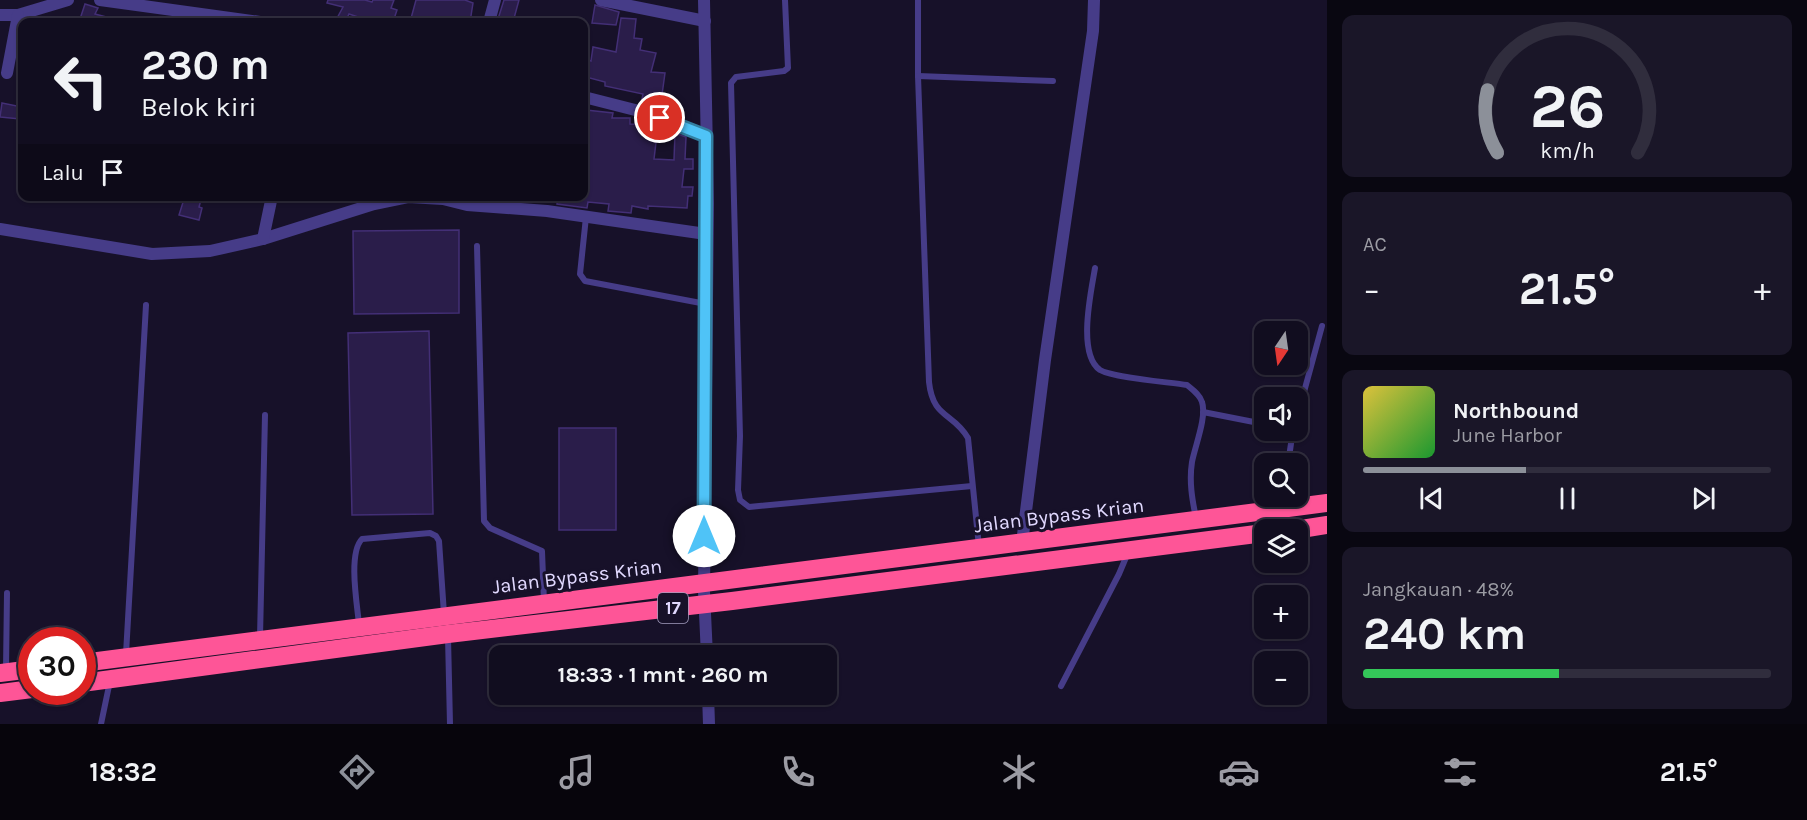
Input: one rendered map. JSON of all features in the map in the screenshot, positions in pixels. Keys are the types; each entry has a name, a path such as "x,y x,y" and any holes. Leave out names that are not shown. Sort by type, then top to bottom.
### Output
{"highway":[{"name":"Jalan Bypass Krian","path":"1308,502 1327,503"},
{"name":"Jalan Bypass Krian","path":"96,682 446,625 544,603 1197,520 1263,507"},
{"path":"1308,528 1327,525"},
{"name":"Jalan Bypass Krian","path":"96,661 359,628 446,625 704,604 1254,534"},
{"path":"3,673 18,671"},
{"path":"0,693 18,691"}],"street":[{"path":"0,15 18,15 68,0"},
{"path":"100,0 190,17"},
{"path":"490,18 495,0"},
{"path":"602,0 705,21"},
{"path":"705,0 704,604 706,645"},
{"path":"1022,543 1045,360 1094,31 1094,0"},
{"path":"7,73 18,15"},
{"path":"588,98 643,112 706,136"},
{"path":"263,239 271,201"},
{"path":"0,229 152,254 210,251 263,239 389,201"},
{"path":"451,201 467,205 547,211 706,234"},
{"path":"708,705 709,724"}],"lane":[{"path":"785,0 788,68 784,71 736,77 731,83 740,500 749,507 972,486"},
{"path":"918,0 918,76 930,396 940,412 962,427 968,438 979,548"},
{"path":"918,76 1053,81"},
{"path":"586,217 580,274 585,281 706,304"},
{"path":"477,246 484,521 490,528 540,549 543,555 544,603"},
{"path":"1095,268 1087,344 1093,363 1106,373 1187,385 1202,401 1203,412 1191,464 1191,492 1197,520"},
{"path":"125,658 146,305"},
{"path":"1305,387 1322,326"},
{"path":"1203,412 1254,422"},
{"path":"260,641 265,415"},
{"path":"359,628 355,574 356,548 362,539 430,533 436,536 439,541 446,625 450,724"},
{"path":"1061,687 1119,574 1128,551"},
{"path":"3,673 7,593"},
{"path":"101,724 110,680"}],"building":[{"path":"328,0 372,2 373,0 394,0 391,8 397,10 394,18 361,18 349,14 347,18 337,18 343,7 327,3"},
{"path":"416,0 465,0 473,3 471,18 411,18"},
{"path":"504,0 519,0 514,18 498,18"},
{"path":"85,4 98,8 95,14 110,18 80,18"},
{"path":"595,5 619,12 616,25 592,23"},
{"path":"621,18 636,19 634,38 642,39 640,50 656,53 651,72 665,73 661,102 642,99 643,94 605,86 605,82 588,78 588,60 591,61 593,47 616,52"},
{"path":"2,103 18,106 18,119 0,117"},
{"path":"588,110 613,113 612,118 630,118 630,124 647,125 647,122 658,126 654,159 674,160 675,133 686,137 685,159 693,159 693,169 684,169 682,187 693,187 692,196 688,196 687,208 648,206 648,209 632,206 631,213 608,211 609,204 588,202 587,208 557,204 557,201 588,201"},
{"path":"183,201 201,201 199,207 202,208 199,220 179,215"},
{"path":"459,230 459,313 354,314 353,231"},
{"path":"429,331 433,514 352,515 348,333"},
{"path":"559,428 616,428 616,530 559,530"}],"route":[{"path":"660,118 706,136 708,203 704,536"}]}
